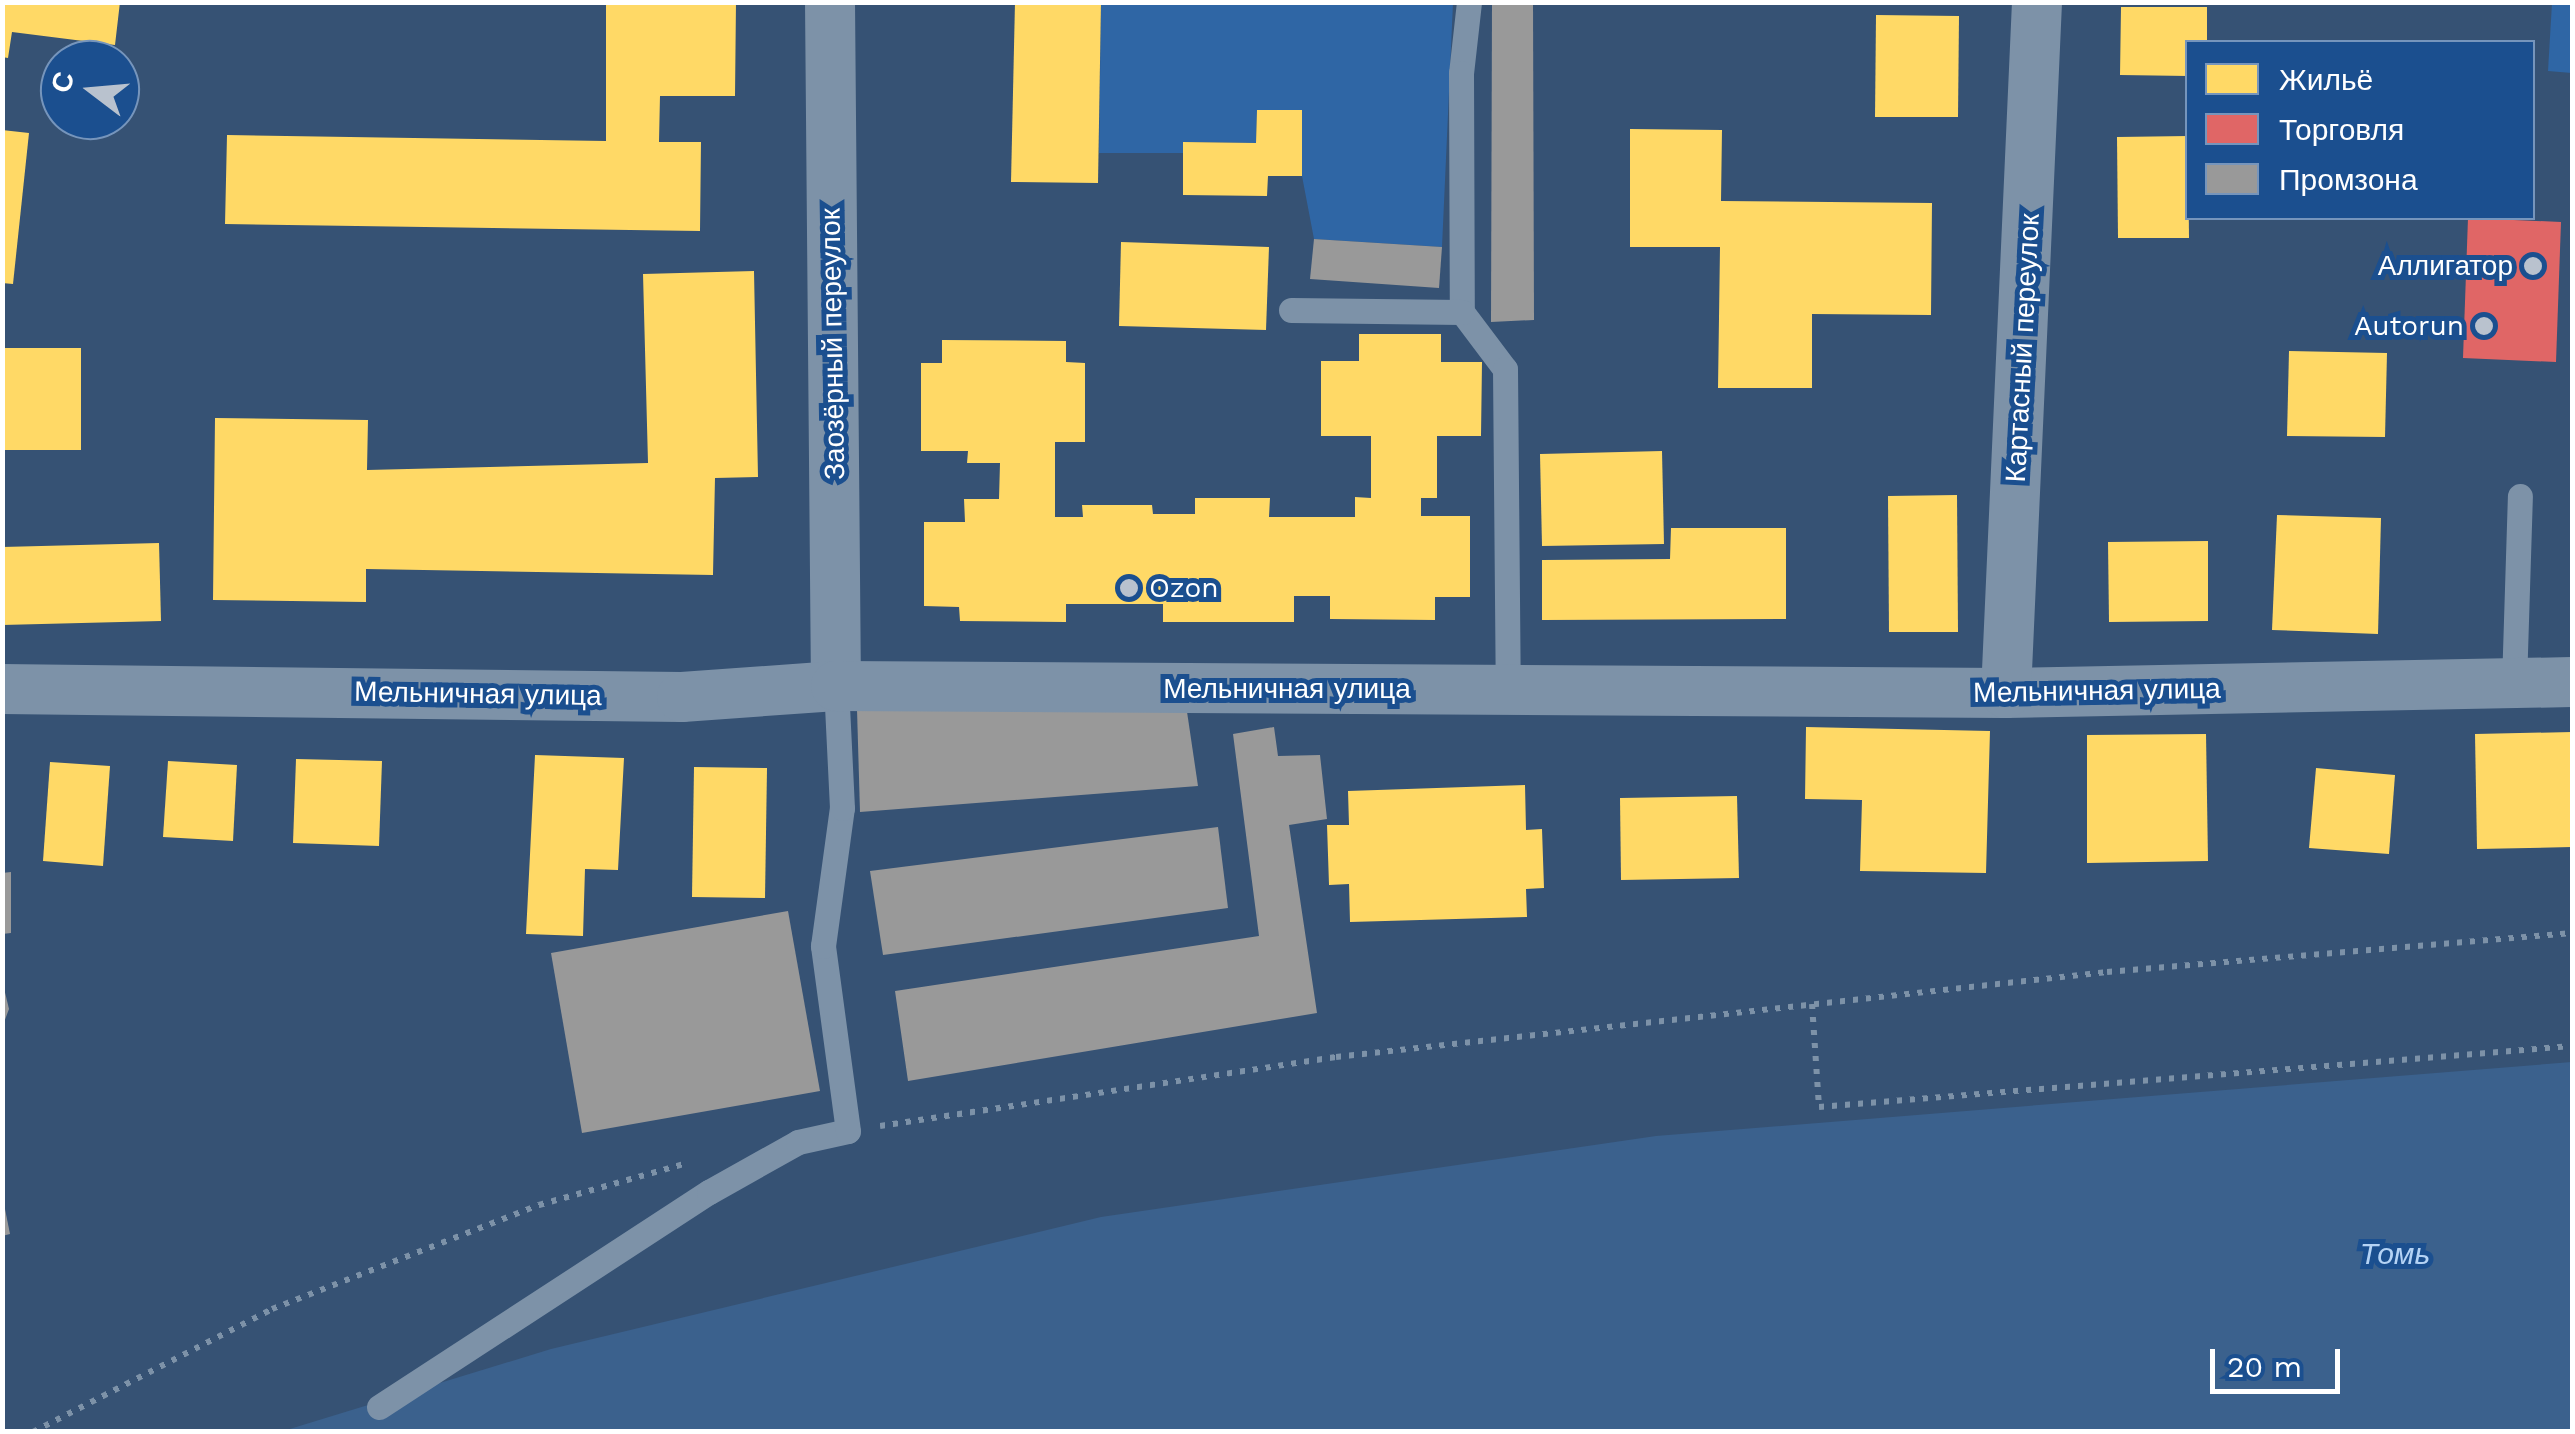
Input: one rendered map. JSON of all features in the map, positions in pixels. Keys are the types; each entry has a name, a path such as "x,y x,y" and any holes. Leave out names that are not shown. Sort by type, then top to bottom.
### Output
{"street":[{"name":"Заозёрный переулок","path":"830,2 836,686"},
{"name":"Картасный переулок","path":"2006,693 2037,2"},
{"name":"Мельничная улица","path":"2,689 682,697 836,686 2006,693 2572,682"}],"lane":[{"path":"1469,2 1460,73 1462,312 1505,369 1508,690"},
{"path":"1291,310 1462,312"},
{"path":"2514,684 2520,496"},
{"path":"378,1407 710,1192 798,1142 848,1131 823,946 842,808 836,686"}],"path":[{"path":"848,1131 1336,1057 1812,1004 2572,933"},
{"path":"1812,1004 1820,1107 2572,1046"},
{"path":"33,1432 272,1309 539,1205 687,1163"}],"shaded area":[{"path":"1101,3 1453,3 1442,247 1314,239 1302,176 1302,110 1257,110 1256,143 1184,142 1183,153 1099,153"},
{"path":"2552,3 2572,3 2572,73 2548,71"}],"water":[{"name":"Томь","path":"2572,1062 2572,1431 280,1432 551,1349 1101,1217 1656,1136"}],"building: Жильё":[{"path":"2,2 120,2 116,40 75,40 12,32 8,58 2,57"},
{"path":"606,2 736,2 735,96 660,96 659,142 701,142 700,231 225,224 227,135 606,141"},
{"path":"1015,2 1101,2 1098,183 1011,182"},
{"path":"2121,7 2207,7 2207,40 2185,40 2185,76 2120,75"},
{"path":"1876,15 1959,16 1958,117 1875,117"},
{"path":"1257,110 1302,110 1302,176 1268,176 1267,196 1183,195 1183,142 1256,143"},
{"path":"1630,129 1722,130 1721,201 1932,203 1931,315 1812,314 1812,388 1718,388 1720,247 1630,247"},
{"path":"2,130 29,133 13,284 2,283"},
{"path":"2185,136 2185,220 2189,220 2189,238 2118,238 2117,137"},
{"path":"1121,242 1269,247 1266,330 1119,326"},
{"path":"754,271 758,477 715,478 713,575 366,569 366,602 213,600 215,418 368,420 367,470 648,463 643,274"},
{"path":"1359,334 1441,334 1441,362 1482,362 1481,436 1437,436 1437,498 1421,498 1421,516 1470,516 1470,597 1435,597 1435,620 1330,619 1330,596 1294,596 1294,622 1163,622 1163,604 1066,604 1066,622 960,621 959,607 924,606 924,522 965,522 964,499 999,499 1000,463 967,463 968,451 921,451 921,363 942,363 942,340 1066,341 1066,362 1085,363 1085,442 1055,442 1055,517 1083,517 1082,505 1152,505 1153,514 1195,514 1195,498 1270,498 1269,517 1355,517 1355,497 1371,498 1371,436 1321,436 1321,361 1359,361"},
{"path":"2,348 81,348 81,450 2,450"},
{"path":"2289,351 2387,353 2385,437 2287,436"},
{"path":"1662,451 1664,544 1542,546 1540,454"},
{"path":"1957,495 1958,632 1889,632 1888,496"},
{"path":"2277,515 2381,518 2378,634 2272,630"},
{"path":"1671,528 1786,528 1786,619 1542,620 1542,560 1670,559"},
{"path":"2208,541 2208,621 2109,622 2108,542"},
{"path":"159,543 161,621 2,625 2,547"},
{"path":"1806,727 1990,731 1986,873 1860,871 1862,800 1805,799"},
{"path":"2572,732 2572,847 2477,849 2475,734"},
{"path":"2206,734 2208,861 2087,863 2087,735"},
{"path":"535,755 624,758 618,870 585,869 583,936 526,934"},
{"path":"296,759 382,761 379,846 293,843"},
{"path":"168,761 237,765 233,841 163,837"},
{"path":"50,762 110,766 103,866 43,861"},
{"path":"694,767 767,768 765,898 692,897"},
{"path":"2316,768 2395,775 2389,854 2309,848"},
{"path":"1525,785 1526,830 1542,829 1544,888 1526,889 1527,917 1350,922 1349,884 1329,885 1327,825 1349,825 1348,791"},
{"path":"1737,796 1739,878 1621,880 1620,798"}],"building: Торговля":[{"path":"2468,220 2561,222 2556,362 2463,358"}],"building: Промзона":[{"path":"1492,2 1533,2 1534,320 1491,322"},
{"path":"1314,239 1442,247 1439,288 1310,279"},
{"path":"1186,705 1198,786 860,812 857,709"},
{"path":"1274,727 1278,756 1320,755 1327,819 1289,825 1317,1013 908,1081 895,991 1259,936 1233,734"},
{"path":"1218,827 1228,908 883,955 870,871"},
{"path":"11,872 11,933 2,934 2,873"},
{"path":"788,911 820,1091 582,1133 551,953"},
{"path":"2,980 9,1009 3,1025 2,1025"},
{"path":"2,1194 10,1234 2,1236"}],"place":[{"name":"Аллигатор","path":"2533,266"},
{"name":"Autorun","path":"2484,326"},
{"name":"Ozon","path":"1129,588"}]}
